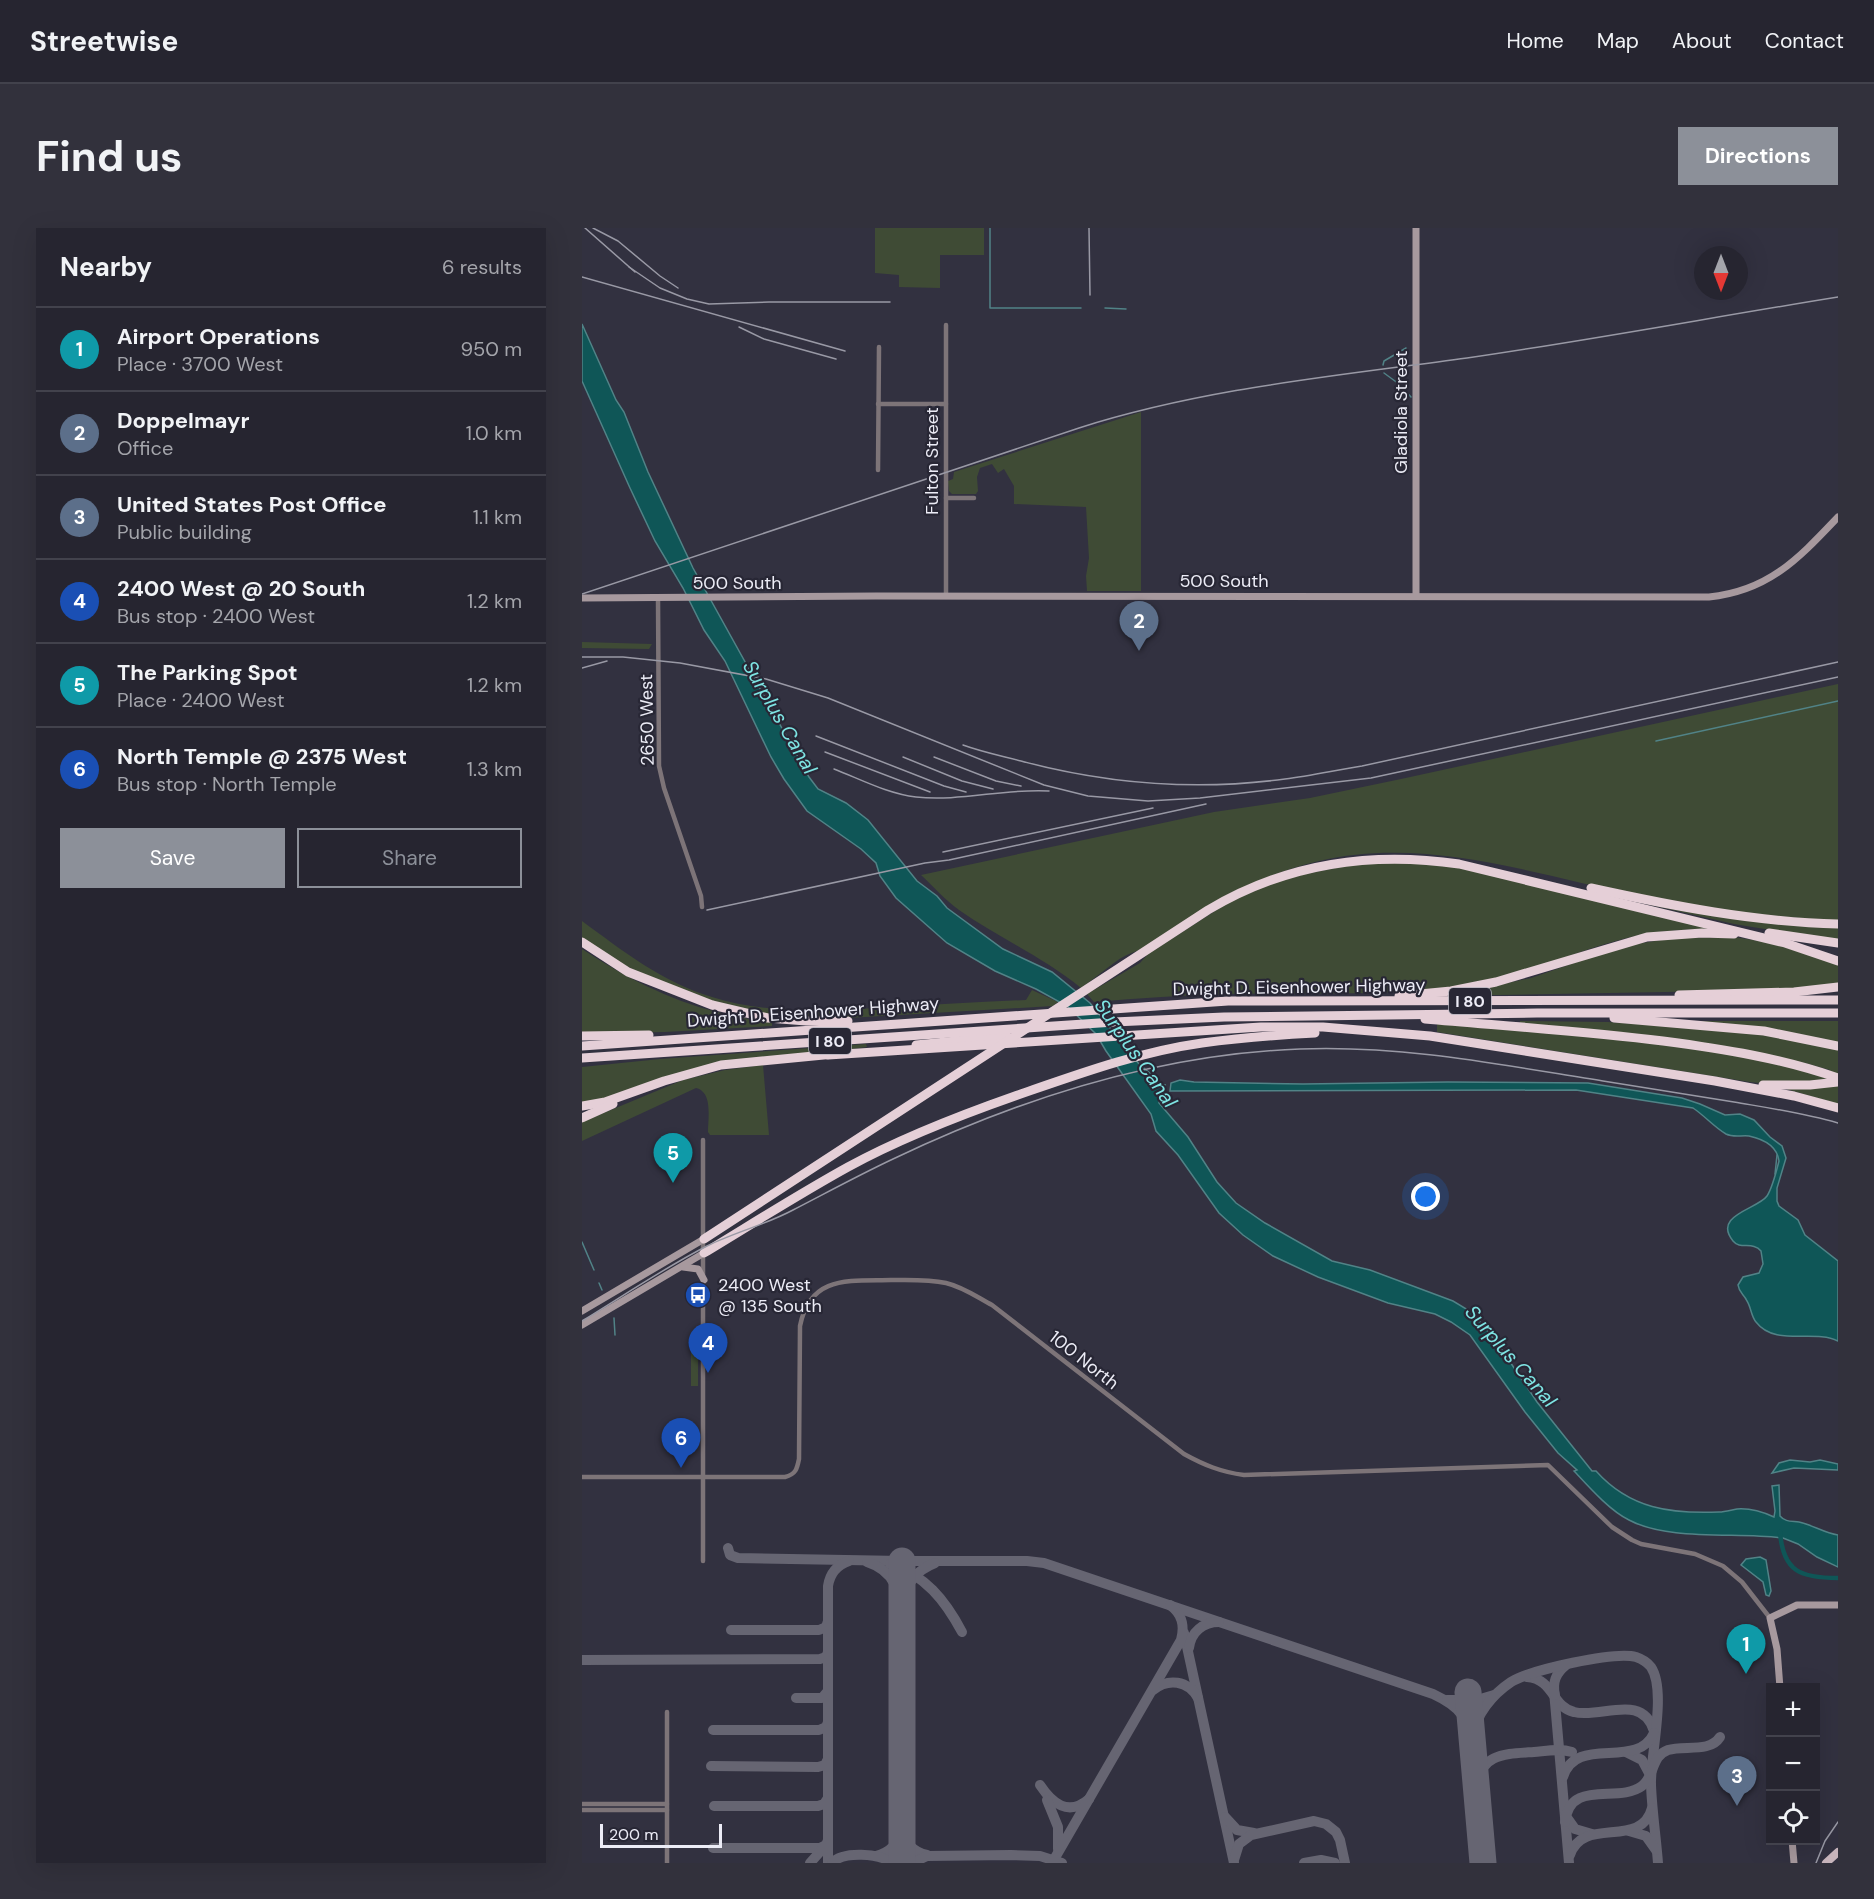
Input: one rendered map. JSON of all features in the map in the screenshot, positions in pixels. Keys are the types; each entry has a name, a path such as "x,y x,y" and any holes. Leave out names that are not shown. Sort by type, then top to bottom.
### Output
{"highway":[{"path":"704,1239 1214,906 1268,881 1311,868 1347,861 1383,858 1441,858 1704,910 1763,918 1838,924"},
{"path":"1423,859 1459,864 1652,909 1793,938 1838,943"},
{"path":"1652,909 1804,948 1838,961"},
{"path":"1334,1001 1474,987 1647,937 1702,933 1754,936"},
{"path":"582,942 628,972 697,1000 737,1011 768,1018 806,1021 928,1021"},
{"path":"1556,1002 1585,997 1794,992 1838,987"},
{"name":"Dwight D. Eisenhower Highway","path":"582,1046 1228,1001 1838,1000"},
{"path":"1537,1013 1764,1031 1838,1046"},
{"name":"Dwight D. Eisenhower Highway","path":"582,1060 633,1054 1114,1022 1224,1017 1369,1014 1838,1013"},
{"path":"1369,1014 1624,1036 1759,1055 1812,1069 1838,1080"},
{"path":"582,1106 604,1102 664,1081 721,1065 1049,1032 1077,1025"},
{"path":"828,1055 1261,1027 1323,1027 1430,1036 1715,1081 1794,1096 1838,1108"},
{"path":"704,1253 764,1215 850,1166 931,1128 997,1102 1107,1065 1201,1043 1273,1035 1384,1033 1430,1036"},
{"path":"582,1036 729,1035"},
{"path":"1715,1081 1766,1086 1810,1085 1838,1080"},
{"path":"582,1118 664,1081"}],"main road":[{"path":"1826,1863 1838,1852"}],"street":[{"name":"Gladiola Street","path":"1416,228 1416,596"},
{"name":"Fulton Street","path":"946,325 946,596"},
{"path":"878,470 879,347"},
{"path":"878,404 946,404"},
{"path":"946,498 974,498"},
{"name":"500 South","path":"582,598 1700,597 1735,593 1779,574 1838,517"},
{"name":"2650 West","path":"658,598 659,766 664,788 701,896 702,907"},
{"path":"703,1140 703,1561"},
{"path":"582,1311 704,1239"},
{"path":"582,1325 704,1253"},
{"path":"681,1267 689,1266 698,1269 704,1280"},
{"name":"100 North","path":"703,1476 786,1477 792,1475 797,1469 802,1312 810,1299 823,1288 852,1281 947,1283 976,1295 992,1305 1184,1454 1203,1465 1222,1472 1244,1475 1548,1465 1623,1535 1641,1544 1695,1554 1717,1562 1739,1579 1764,1607 1770,1618"},
{"path":"582,1477 703,1476"},
{"path":"1779,1683 1770,1618 1797,1605 1838,1605"},
{"path":"1774,1633 1787,1609"},
{"path":"667,1712 667,1863"},
{"path":"582,1804 667,1804"},
{"path":"582,1810 667,1810"},
{"path":"1792,1845 1794,1863"}],"shaded area":[{"path":"875,228 984,228 984,255 940,255 940,288 899,287 899,275 875,273"},
{"path":"582,324 693,568 809,777 818,789 846,803 868,820 917,881 937,896 947,908 1003,949 1052,972 1090,1003 1139,1064 1151,1074 1158,1086 1165,1085 1159,1096 1159,1103 1188,1137 1217,1182 1236,1203 1265,1223 1332,1261 1370,1270 1453,1301 1473,1313 1498,1344 1537,1402 1592,1471 1596,1471 1623,1494 1637,1501 1668,1510 1721,1512 1747,1509 1774,1517 1772,1486 1779,1485 1780,1516 1782,1518 1838,1535 1838,1567 1783,1538 1663,1531 1645,1527 1614,1511 1574,1471 1577,1470 1558,1453 1525,1412 1470,1335 1435,1314 1388,1303 1318,1277 1273,1256 1243,1235 1219,1213 1178,1155 1156,1131 1151,1114 1096,1034 1067,1006 995,971 947,943 896,898 880,876 876,863 861,849 807,811 771,757 725,661 704,630 683,588 655,541 630,488 582,381"},
{"path":"1141,412 1141,591 1087,591 1086,576 1089,558 1086,507 1014,504 1014,486 1004,469 998,473 992,464 980,468 976,494 952,494 949,491 948,481 953,479 954,472"},
{"path":"582,642 652,644 649,649 582,648"},
{"path":"1838,684 1838,921 1762,915 1686,904 1518,868 1439,855 1359,854 1294,868 1228,895 1143,948 1121,958 1081,988 1052,967 959,910 921,875 1214,812 1310,798"},
{"path":"1364,862 1442,864 1723,929 1698,929 1635,936 1483,983 1404,992 1213,994 1094,1002 1087,994 1140,963 1148,954 1229,902 1282,879"},
{"path":"1615,897 1838,926 1838,941 1734,924"},
{"path":"582,921 644,965 676,983 712,997 756,1007 822,1010 1026,1000 1032,990 1058,1002 1053,1006 831,1019 789,1017 737,1009 661,984 624,965 582,939"},
{"path":"1734,937 1772,943 1838,965 1838,984 1786,990 1446,996 1531,978 1636,944 1674,938"},
{"path":"582,949 630,978 681,1001 717,1012 772,1023 772,1026 582,1034"},
{"path":"1520,1021 1608,1022 1760,1033 1838,1050 1838,1080 1769,1084 1750,1082 1437,1032 1437,1024 1555,1031 1729,1053 1826,1076 1830,1070 1805,1063 1520,1024"},
{"path":"1684,1021 1838,1021 1838,1045"},
{"path":"866,1044 867,1047 823,1053 757,1058 582,1105 582,1067"},
{"path":"763,1065 769,1135 710,1135 707,1100 701,1090 696,1088 582,1141 582,1122 683,1080 725,1070"},
{"path":"1180,1080 1303,1084 1588,1083 1682,1098 1725,1115 1740,1114 1754,1120 1782,1146 1786,1158 1777,1188 1779,1206 1798,1220 1805,1235 1838,1261 1838,1341 1818,1336 1773,1334 1764,1330 1754,1320 1738,1285 1743,1277 1759,1273 1763,1264 1761,1251 1754,1246 1736,1244 1728,1232 1728,1225 1732,1219 1767,1196 1778,1165 1778,1156 1772,1147 1759,1139 1726,1134 1693,1108 1576,1090 1170,1091 1171,1083"},
{"path":"1838,1084 1838,1104 1786,1089"},
{"path":"691,1349 698,1349 698,1386 691,1386"},
{"path":"1790,1460 1810,1462 1820,1460 1838,1464 1838,1470 1794,1468 1772,1473 1779,1463"},
{"path":"1760,1557 1766,1560 1771,1591 1769,1596 1766,1595 1763,1582 1741,1565 1746,1559"}],"waterway":[{"path":"990,228 990,308 1081,308"},
{"path":"1105,308 1126,309"},
{"path":"1383,365 1384,361 1406,348"},
{"path":"1384,373 1411,397"},
{"path":"1656,741 1838,701"},
{"path":"1775,1174 1777,1155"},
{"path":"582,1242 594,1270"},
{"path":"599,1283 602,1290"},
{"path":"614,1318 615,1335"},
{"path":"1780,1532 1785,1556 1796,1570 1814,1576 1838,1578"}],"taxiway":[{"path":"728,1548 730,1555 738,1558 1044,1563 1433,1694 1451,1704 1462,1715 1473,1749"},
{"path":"828,1863 828,1586 835,1570 849,1561"},
{"path":"867,1562 890,1577 900,1600 902,1618"},
{"path":"903,1602 913,1578 923,1569 935,1563"},
{"path":"890,1564 914,1575 933,1590 962,1632"},
{"path":"1052,1863 1181,1640 1182,1620 1170,1605"},
{"path":"731,1630 819,1630 826,1627 828,1621"},
{"path":"1189,1648 1192,1637 1199,1629 1213,1622 1219,1622"},
{"path":"1184,1633 1234,1863"},
{"path":"582,1660 820,1659 826,1657 828,1652"},
{"path":"1473,1737 1477,1721 1486,1706 1504,1687 1521,1677 1592,1659 1625,1656 1636,1657 1644,1661 1651,1667 1658,1691 1657,1724 1651,1773 1658,1863"},
{"path":"1555,1695 1556,1678 1566,1665"},
{"path":"1527,1677 1543,1683 1561,1705 1574,1712 1631,1710 1648,1719 1654,1731"},
{"path":"1153,1690 1165,1684 1183,1684 1189,1687 1198,1698"},
{"path":"796,1698 822,1698 828,1691"},
{"path":"1554,1691 1569,1863"},
{"path":"1447,1700 1477,1700 1494,1695"},
{"path":"713,1730 819,1730 826,1727 828,1722"},
{"path":"1563,1777 1570,1764 1580,1757 1634,1750 1646,1744 1654,1733"},
{"path":"1565,1822 1569,1809 1576,1800 1596,1794 1632,1791 1646,1782 1656,1761 1663,1753 1674,1749 1703,1747 1716,1742 1720,1737"},
{"path":"1476,1788 1483,1768 1496,1758 1504,1755 1553,1750 1572,1752"},
{"path":"1626,1752 1642,1760 1650,1775"},
{"path":"711,1766 818,1767 825,1765 828,1759"},
{"path":"1040,1785 1061,1806 1074,1807 1089,1799"},
{"path":"714,1806 818,1806 824,1804 828,1798"},
{"path":"1047,1800 1058,1827 1058,1849"},
{"path":"1570,1855 1577,1843 1587,1837 1636,1827 1646,1820 1652,1808"},
{"path":"1565,1815 1575,1829 1592,1834"},
{"path":"1225,1817 1237,1830 1254,1833"},
{"path":"1234,1860 1239,1844 1251,1835 1314,1821 1326,1824 1336,1832 1345,1863"},
{"path":"902,1829 910,1846 927,1855"},
{"path":"876,1856 894,1846 902,1829"},
{"path":"1629,1831 1646,1836 1656,1850"},
{"path":"713,1848 820,1848 826,1845 828,1840"},
{"path":"810,1863 826,1845"},
{"path":"832,1863 837,1859 852,1855 870,1855 892,1863"},
{"path":"912,1863 927,1856 1011,1855 1040,1856 1062,1863"},
{"path":"1304,1863 1321,1860 1335,1863"}],"runway":[{"path":"902,1561 902,1863"},
{"path":"1468,1692 1483,1863"}],"tram line":[{"path":"582,1321 707,1246 782,1215 941,1137 991,1117 1091,1083 1194,1060 1300,1049 1414,1053 1734,1102 1838,1123"},
{"path":"1816,1863 1825,1841 1838,1822"}],"railway":[{"path":"585,228 635,272"},
{"path":"593,228 618,241 678,288"},
{"path":"1089,228 1090,295"},
{"path":"629,267 660,288 687,299 709,304 890,302"},
{"path":"582,277 845,351"},
{"path":"582,594 1126,414 1222,393 1513,351 1838,297"},
{"path":"739,327 764,339 836,359"},
{"path":"582,657 623,657 680,663 766,679 828,698 1044,785 1088,796 1148,801 1200,798 1371,778 1838,677"},
{"path":"582,668 607,661"},
{"path":"963,745 1053,769 1119,780 1185,785 1252,783 1362,766 1838,662"},
{"path":"816,736 944,786 966,792"},
{"path":"825,752 930,792"},
{"path":"903,757 962,781 993,789"},
{"path":"934,757 996,781 1021,786"},
{"path":"834,769 885,789 916,797 949,798 1016,791 1049,791"},
{"path":"707,910 1206,804"},
{"path":"943,852 1153,808"}],"place":[{"name":"Doppelmayr","path":"1139,651"},
{"name":"The Parking Spot","path":"673,1183"},
{"name":"2400 West @ 135 South","path":"698,1295"},
{"name":"2400 West @ 20 South","path":"708,1373"},
{"name":"North Temple @ 2375 West","path":"681,1468"},
{"name":"Airport Operations","path":"1746,1674"},
{"name":"United States Post Office","path":"1737,1806"}],"water label":[{"name":"Surplus Canal","path":"780,717"},
{"name":"Surplus Canal","path":"1136,1053"},
{"name":"Surplus Canal","path":"1511,1356"}]}
